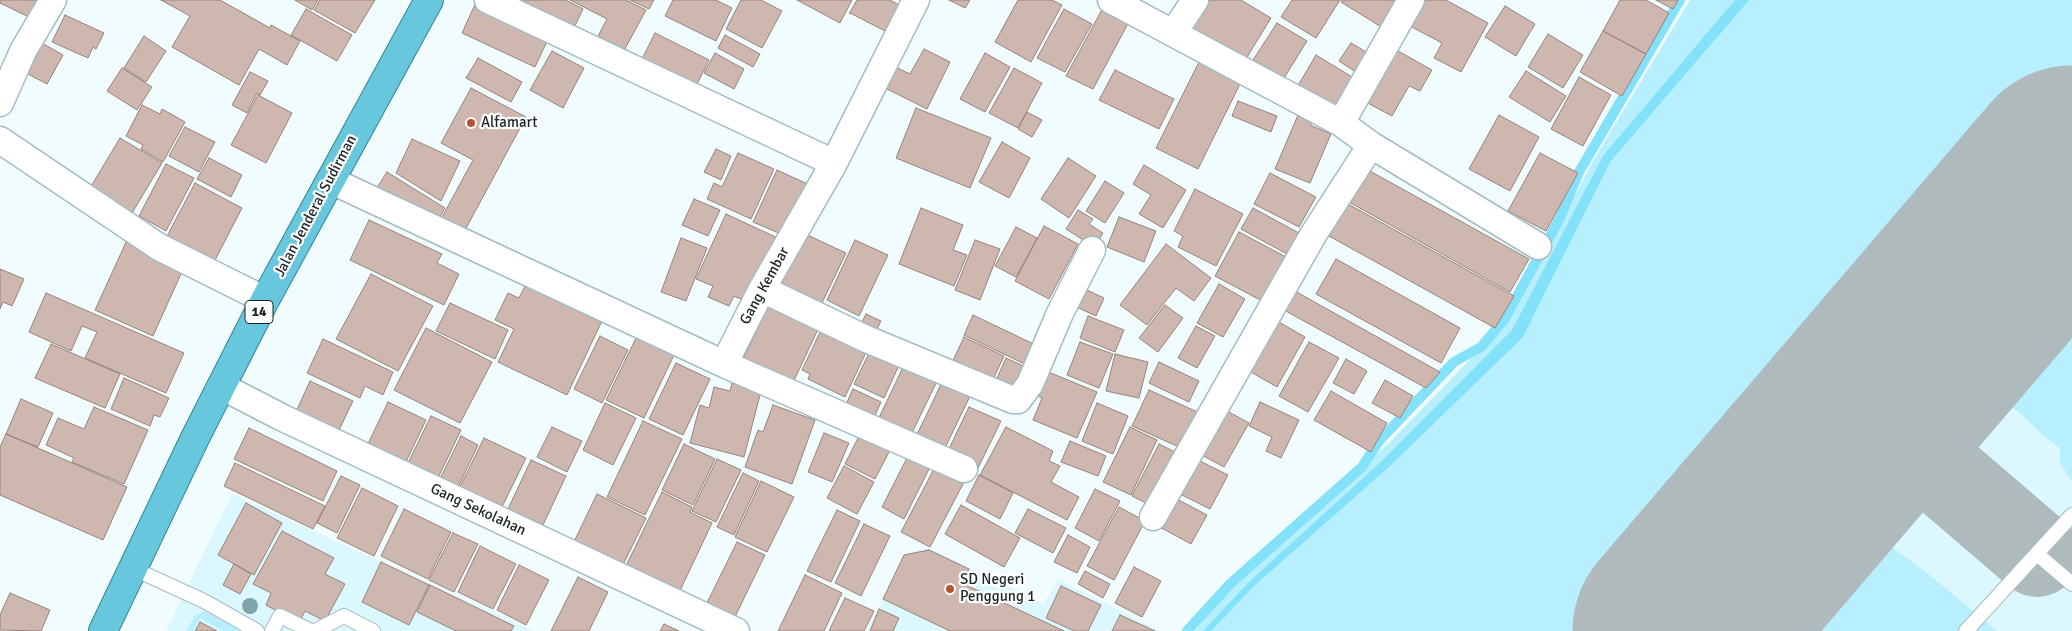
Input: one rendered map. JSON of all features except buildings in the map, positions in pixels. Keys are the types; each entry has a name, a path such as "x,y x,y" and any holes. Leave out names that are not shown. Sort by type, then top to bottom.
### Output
{"highway":[{"name":"Jalan Jenderal Sudirman","path":"104,631 132,568 265,300 429,0"}],"street":[{"path":"0,103 23,51 53,0"},
{"path":"488,0 834,163"},
{"name":"Gang Kembar","path":"724,364 762,289 834,163 916,0"},
{"path":"1111,0 1341,123 1371,145 1538,246"},
{"path":"1174,32 1195,0"},
{"path":"1341,123 1411,0"},
{"path":"0,140 159,247 265,300"},
{"path":"1153,517 1313,235 1371,145"},
{"path":"330,180 724,364 964,469"},
{"path":"762,289 864,338 1013,400 1018,400 1030,384 1060,312 1092,250"},
{"name":"Gang Sekolahan","path":"221,386 292,422 736,631"}],"lane":[{"path":"1966,631 2072,515"},
{"path":"2037,554 2072,584"},
{"path":"132,568 204,601 257,631"},
{"path":"272,631 280,616 310,631"},
{"path":"315,631 344,616 372,631"}],"shaded area":[{"path":"1690,0 2072,0 2072,631 1195,631 1231,584 1390,442 1512,316 1593,161"},
{"path":"1690,0 2072,0 2072,66 1587,631 1195,631 1231,584 1390,442 1512,316 1593,161"},
{"path":"1735,0 1749,0 1610,162 1523,337 1390,466 1254,586 1211,631 1203,631 1250,581 1383,460 1512,330 1603,156"},
{"path":"2072,287 2072,481 2060,463 2060,448 2044,436 2008,402 1999,379 1999,372"},
{"path":"232,494 533,631 166,631"},
{"path":"1870,534 1878,537 1927,573 1997,631 1778,631 1852,544 1862,536"},
{"name":"SD Negeri Penggung 1","path":"929,548 1044,604 1058,579 1159,631 868,631 904,554"},
{"path":"204,611 241,631 223,631 200,618 193,631 186,631 195,616"}],"waterway":[{"path":"1187,631 1231,583 1362,467 1379,441 1454,362 1481,347 1504,320 1560,218 1579,172 1680,0"}],"taxiway":[{"path":"1772,524 1825,468 1846,452 1875,448 1900,449 1920,456 1938,469 1913,431 1908,397 1909,382 1914,363 1965,298"},
{"path":"1938,469 2037,554"}],"runway":[{"path":"1680,631 2072,173"}],"place":[{"name":"Alfamart","path":"471,123"},
{"name":"SD Negeri Penggung 1","path":"950,589"}]}
